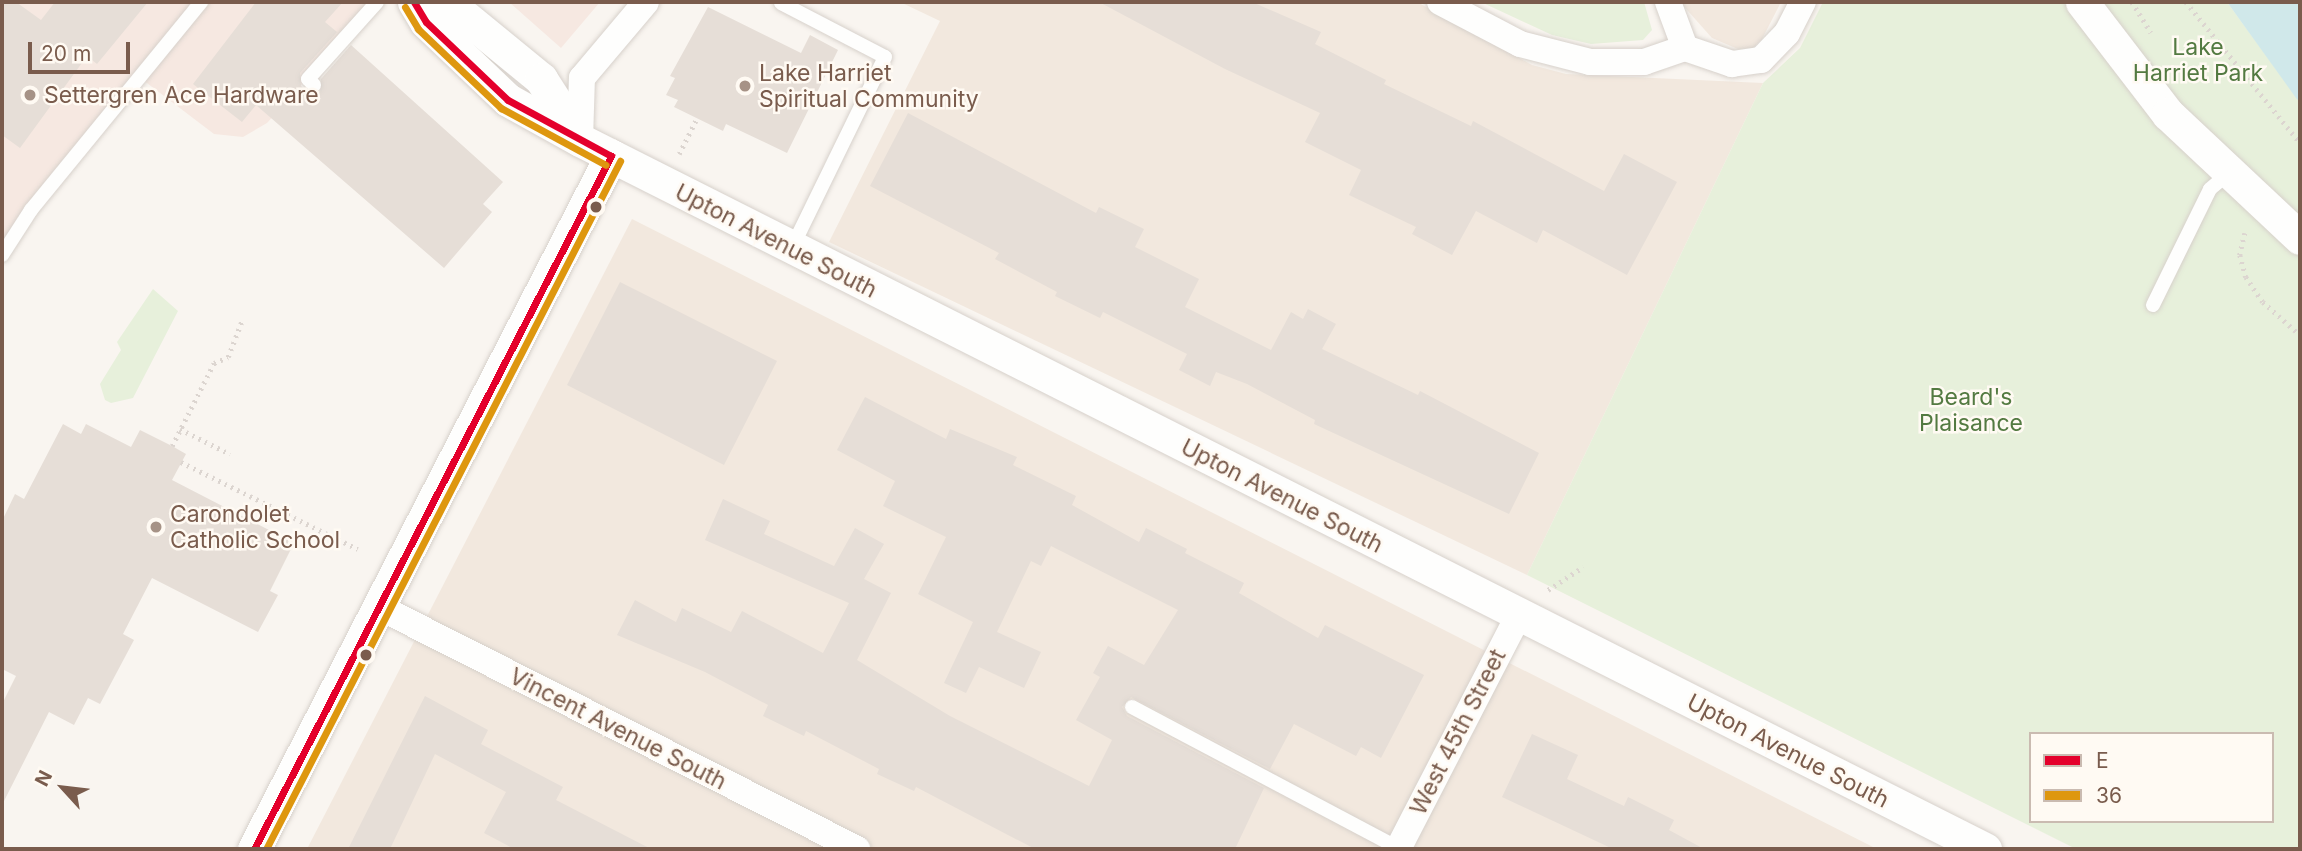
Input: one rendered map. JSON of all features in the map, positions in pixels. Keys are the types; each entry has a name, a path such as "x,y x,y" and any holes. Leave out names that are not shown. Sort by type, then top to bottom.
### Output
{"street":[{"name":"Upton Avenue South","path":"414,2 426,22 508,100 580,140 791,250 1985,849"},
{"path":"446,2 541,79 580,140"},
{"path":"580,140 582,78 646,2"},
{"path":"1440,2 1520,44 1590,62 1644,62 1685,48 1732,64 1761,60 1787,33 1803,2"},
{"path":"1668,2 1685,48"},
{"path":"2082,2 2168,114 2228,174 2300,238"},
{"path":"254,849 611,156"},
{"name":"Vincent Avenue South","path":"379,607 857,849"},
{"name":"West 45th Street","path":"1398,848 1519,615"}],"lane":[{"path":"2,255 31,210 201,2"},
{"path":"314,85 308,79 377,2"},
{"path":"781,3 885,57 791,250"},
{"path":"2153,305 2210,189 2228,174"},
{"path":"1132,707 1398,848"}],"path":[{"path":"2186,2 2300,143"},
{"path":"679,154 697,118"},
{"path":"2246,227 2240,255 2246,277 2263,302 2300,335"},
{"path":"172,446 214,363 228,357 242,320"},
{"path":"180,429 230,453"},
{"path":"181,462 358,549"},
{"path":"1548,590 1583,566"}],"shaded area":[{"path":"2,2 377,2 267,123 243,137 214,134 139,77 2,255"},
{"path":"509,2 600,2 561,48"},
{"path":"900,2 1417,2 1532,65 1566,74 1763,83 1527,575 829,242 940,21"},
{"path":"1680,2 1781,2 1762,39 1753,48 1738,49 1712,38"},
{"path":"632,219 1877,849 307,849"}],"green space":[{"path":"1481,2 1644,2 1652,30 1643,40 1591,44 1552,35"},
{"name":"Beard's Plaisance","path":"1823,2 2066,2 2230,195 2300,257 2300,849 2076,849 1527,575 1763,83 1800,48"},
{"name":"Lake Harriet Park","path":"2082,2 2227,2 2300,102 2300,238"},
{"path":"153,289 178,311 133,398 111,403 105,400 100,384 121,350 117,342"}],"water":[{"path":"2227,2 2300,2 2300,102 2296,98"}],"building":[{"name":"Settergren Ace Hardware","path":"2,2 16,2 41,20 55,2 148,2 97,64 87,56 20,148 2,135"},
{"path":"256,2 343,2 325,22 337,32 300,73 301,86 311,94 320,92 321,79 351,45 503,182 483,204 492,212 444,268 256,105 242,122 193,84"},
{"path":"1099,2 1252,2 1321,32 1315,44 1386,80 1384,84 1471,126 1473,121 1604,191 1624,154 1677,182 1627,275 1543,230 1537,243 1476,211 1452,255 1412,234 1416,227 1349,195 1361,170 1305,142 1320,113 1225,69"},
{"name":"Lake Harriet Spiritual Community","path":"708,7 801,53 810,35 838,50 787,153 726,124 723,131 674,107 678,100 666,95 675,78 670,76"},
{"path":"908,113 1096,213 1099,207 1144,229 1135,247 1199,279 1185,307 1271,350 1291,312 1303,319 1308,309 1336,324 1322,349 1418,395 1420,391 1539,453 1509,514 1314,424 1315,420 1247,384 1216,372 1210,386 1179,370 1187,354 1103,312 1100,318 1055,296 1057,292 995,259 999,253 870,186"},
{"path":"620,282 777,361 724,465 567,385"},
{"path":"865,397 946,439 950,429 1017,457 1013,465 1076,496 1072,505 1139,542 1146,528 1187,549 1185,553 1244,583 1239,593 1318,638 1325,625 1424,675 1381,758 1361,747 1356,756 1294,724 1270,769 1131,697 1122,707 1127,716 1264,788 1235,849 1035,849 916,787 914,791 877,774 879,769 806,731 804,736 763,716 768,705 705,672 617,635 635,600 676,622 682,608 731,632 742,611 823,653 849,603 705,540 723,499 770,521 764,534 834,566 855,528 884,544 864,579 891,593 857,660 950,716 1089,786 1112,740 1076,720 1100,677 1093,673 1108,646 1144,665 1178,610 1051,546 1041,566 1031,561 997,632 1041,652 1024,688 979,667 966,693 944,683 973,622 918,594 946,537 883,506 895,481 837,450"},
{"path":"63,424 81,434 86,424 131,447 140,430 172,446 186,454 172,480 294,543 270,591 278,595 258,632 152,578 123,634 134,640 100,704 88,698 74,725 49,712 2,805 2,704 16,676 2,669 2,521 15,494 24,499"},
{"path":"425,696 488,730 481,744 563,787 556,800 651,849 514,849 484,833 506,792 435,754 390,849 348,849"},
{"path":"1532,734 1578,755 1567,779 1624,806 1628,797 1674,820 1669,830 1704,849 1613,849 1502,797"}],"transit line":[{"name":"E","path":"414,2 426,22 508,100 611,156"},
{"name":"36","path":"405,7 418,29 501,108 606,165"},
{"name":"E","path":"254,849 611,156"},
{"name":"36","path":"266,849 620,161"}],"place":[{"name":"Lake Harriet Spiritual Community","path":"745,86"},
{"name":"Settergren Ace Hardware","path":"30,95"},
{"name":"Carondolet Catholic School","path":"156,527"}]}
